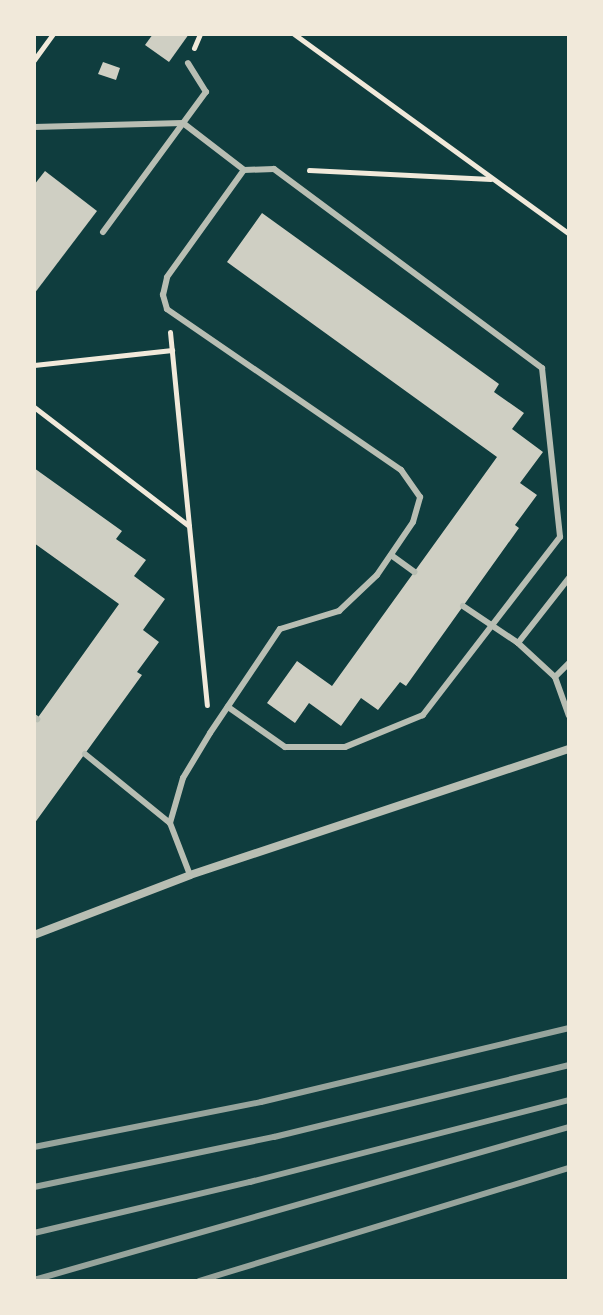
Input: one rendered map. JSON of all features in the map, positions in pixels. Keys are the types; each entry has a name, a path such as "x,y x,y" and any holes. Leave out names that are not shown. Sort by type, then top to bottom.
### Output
{"street":[{"path":"34,935 190,875 569,749"}],"lane":[{"path":"103,232 206,92 188,63"},
{"path":"34,127 183,123 244,170 274,169 542,368 560,537 423,715 345,747 285,747 228,707"},
{"path":"170,823 183,778 280,629 339,611 377,575 413,522 420,497 401,470 167,309 163,295 167,277 244,170"},
{"path":"391,555 414,572"},
{"path":"518,643 569,578"},
{"path":"463,606 518,643 555,677 569,716"},
{"path":"555,677 569,663"},
{"path":"85,754 170,823 190,875"}],"path":[{"path":"34,60 53,34"},
{"path":"294,34 569,234"},
{"path":"274,169 492,179"},
{"path":"167,309 210,733"},
{"path":"34,365 172,350"},
{"path":"34,407 189,526"}],"building":[{"path":"153,34 189,34 169,62 145,45"},
{"path":"103,62 120,68 116,80 98,74"},
{"path":"45,171 97,211 34,294 34,185"},
{"path":"262,213 499,384 494,392 524,413 512,429 543,452 520,483 537,495 515,525 519,528 406,686 400,682 378,710 361,698 341,726 309,703 295,723 267,703 297,661 332,686 497,457 227,262"},
{"path":"34,468 122,531 116,539 146,560 134,576 165,599 143,630 159,642 137,672 142,675 34,824 34,723 119,604 34,543"}],"railway":[{"path":"34,1147 261,1102 569,1028"},
{"path":"34,1187 274,1137 569,1065"},
{"path":"34,1233 250,1182 569,1100"},
{"path":"34,1280 569,1127"},
{"path":"199,1281 569,1168"}]}
